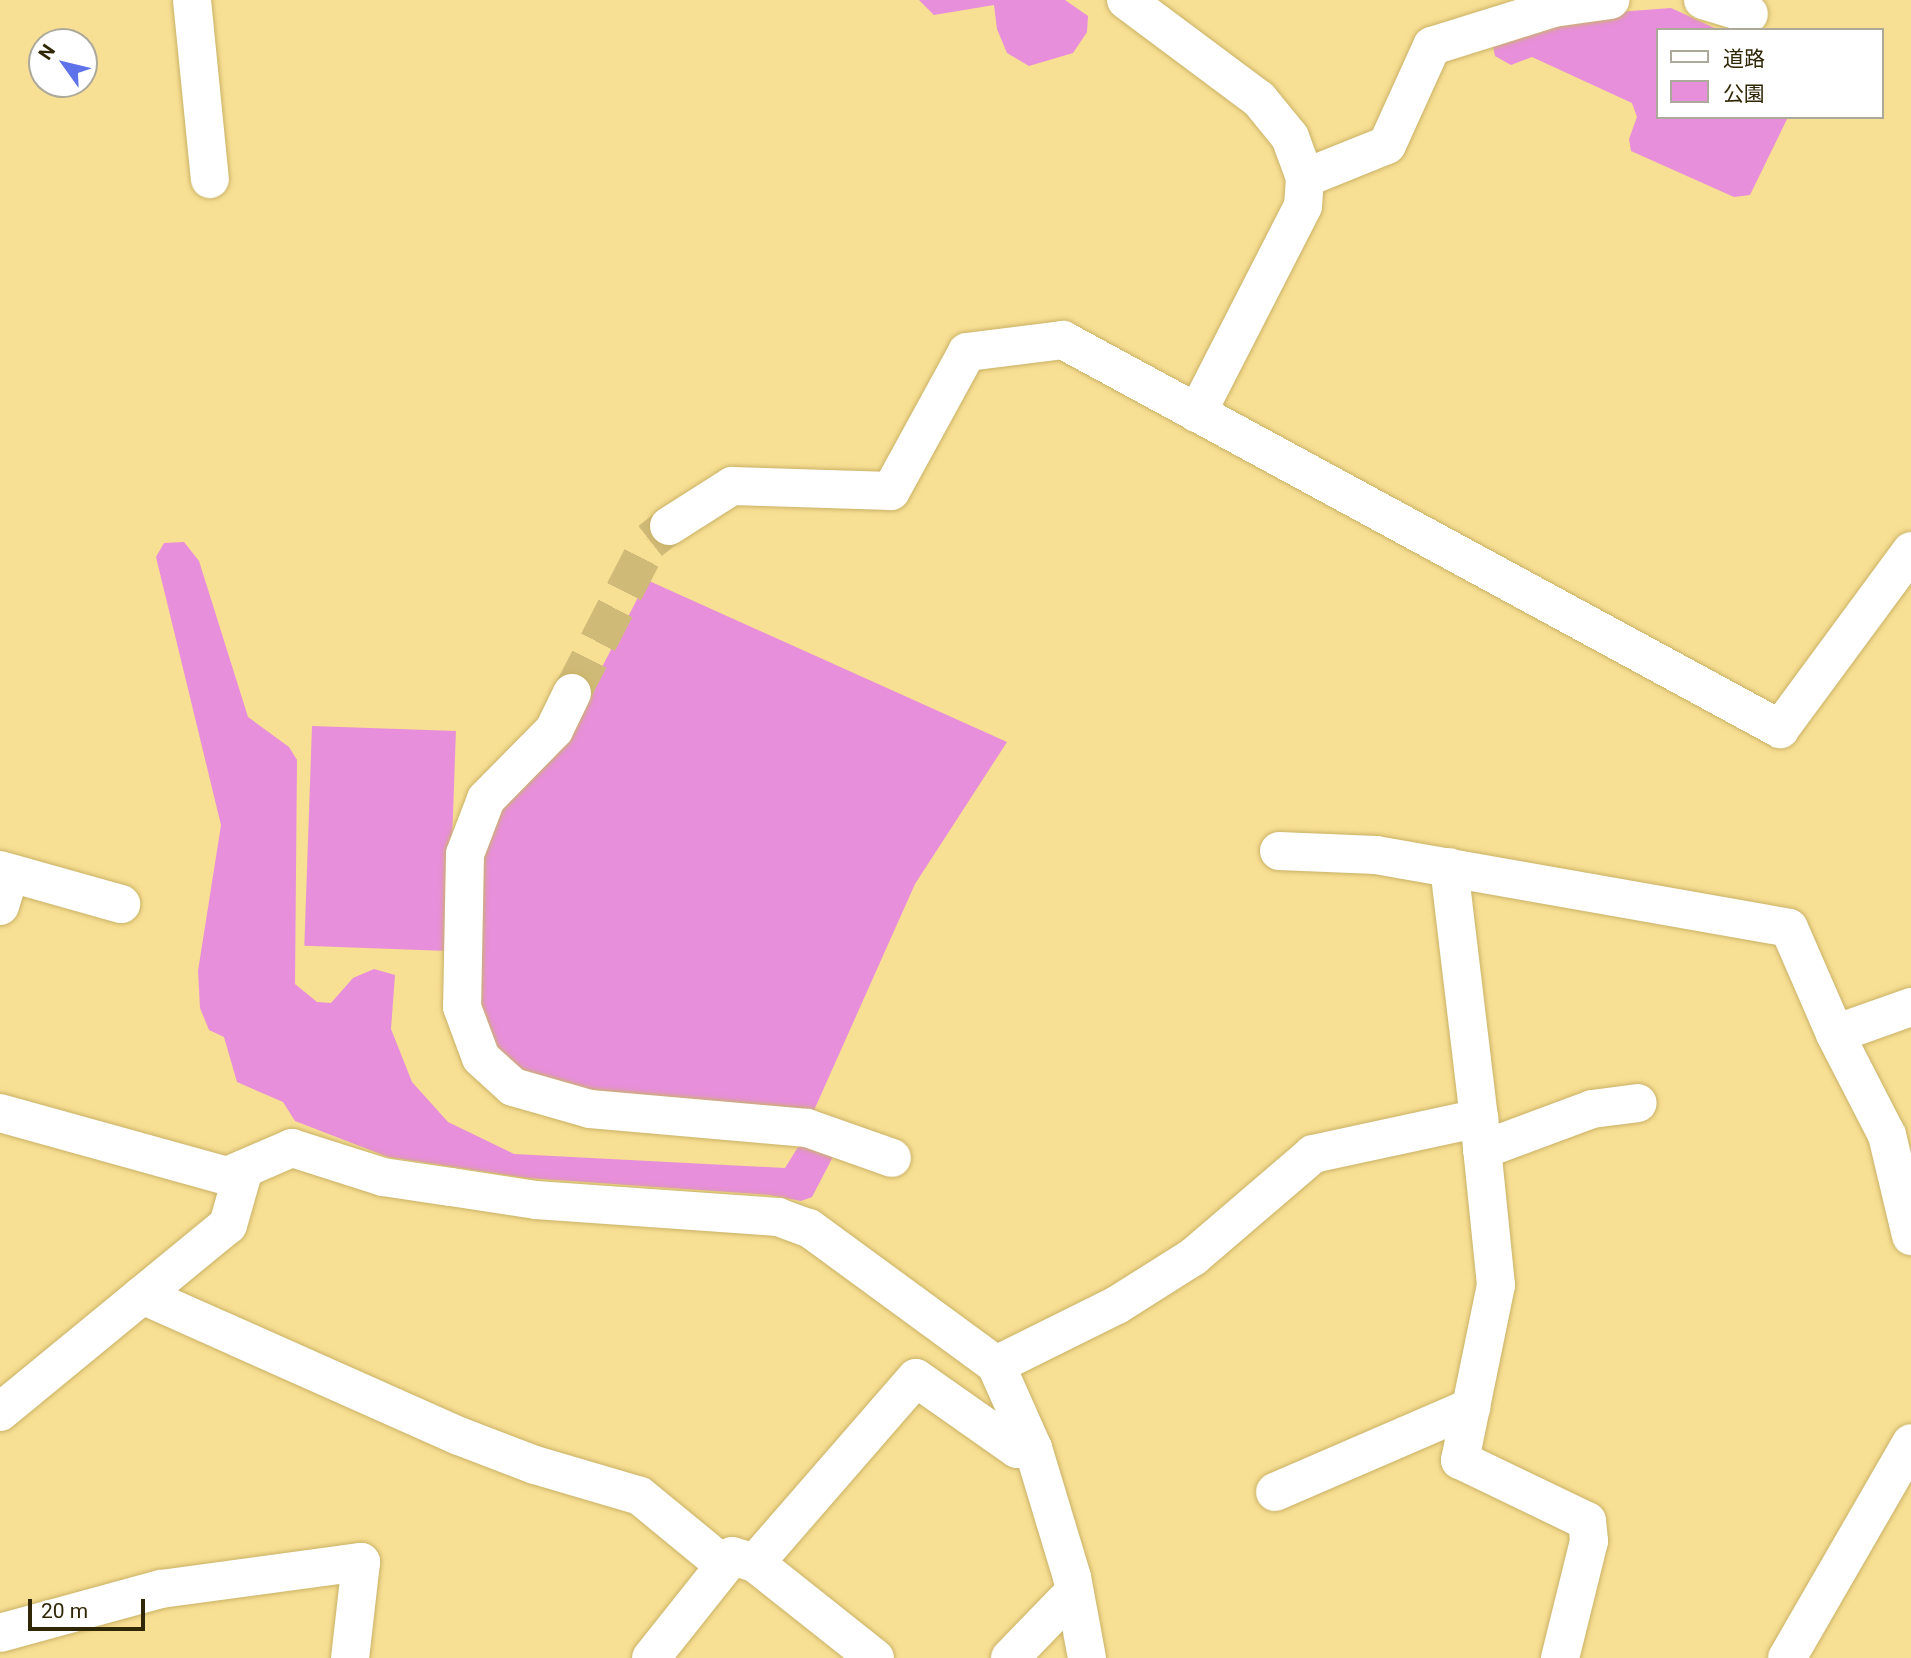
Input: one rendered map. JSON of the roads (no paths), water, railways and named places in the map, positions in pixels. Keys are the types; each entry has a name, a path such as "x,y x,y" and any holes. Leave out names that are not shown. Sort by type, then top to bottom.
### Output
{"street":[{"path":"192,0 210,179"},
{"path":"1126,0 1259,99 1290,137 1305,178 1303,206 1197,413"},
{"path":"1305,178 1387,145 1432,46 1553,8 1609,0"},
{"path":"1703,0 1749,14"},
{"path":"669,526 732,486 891,491 967,352 1063,340 1780,729 1911,551"},
{"path":"572,693 554,730 486,799 466,854 462,1007 481,1058 513,1087 590,1110 807,1128 892,1158"},
{"path":"1279,851 1376,855 1789,928 1835,1034 1887,1135 1911,1236"},
{"path":"1449,867 1496,1285 1460,1460 1587,1521 1589,1541 1560,1658"},
{"path":"3,883 121,904"},
{"path":"1835,1034 1911,1007"},
{"path":"996,1365 1117,1305 1193,1257 1314,1154 1480,1134 1592,1109 1638,1103"},
{"path":"0,1113 227,1176 292,1148 383,1177 536,1200 778,1217 809,1228 996,1365 1033,1448 1074,1592 1087,1658"},
{"path":"0,1412 228,1225 244,1169"},
{"path":"142,1295 458,1436 535,1465 640,1496 875,1658"},
{"path":"651,1658 916,1378 1017,1449 1033,1448"},
{"path":"1275,1492 1471,1408"},
{"path":"1787,1658 1911,1443"},
{"path":"0,1633 161,1589 361,1562 350,1658"},
{"path":"1010,1658 1074,1592"}],"tunnel":[{"path":"572,693 650,541 669,526"}]}
